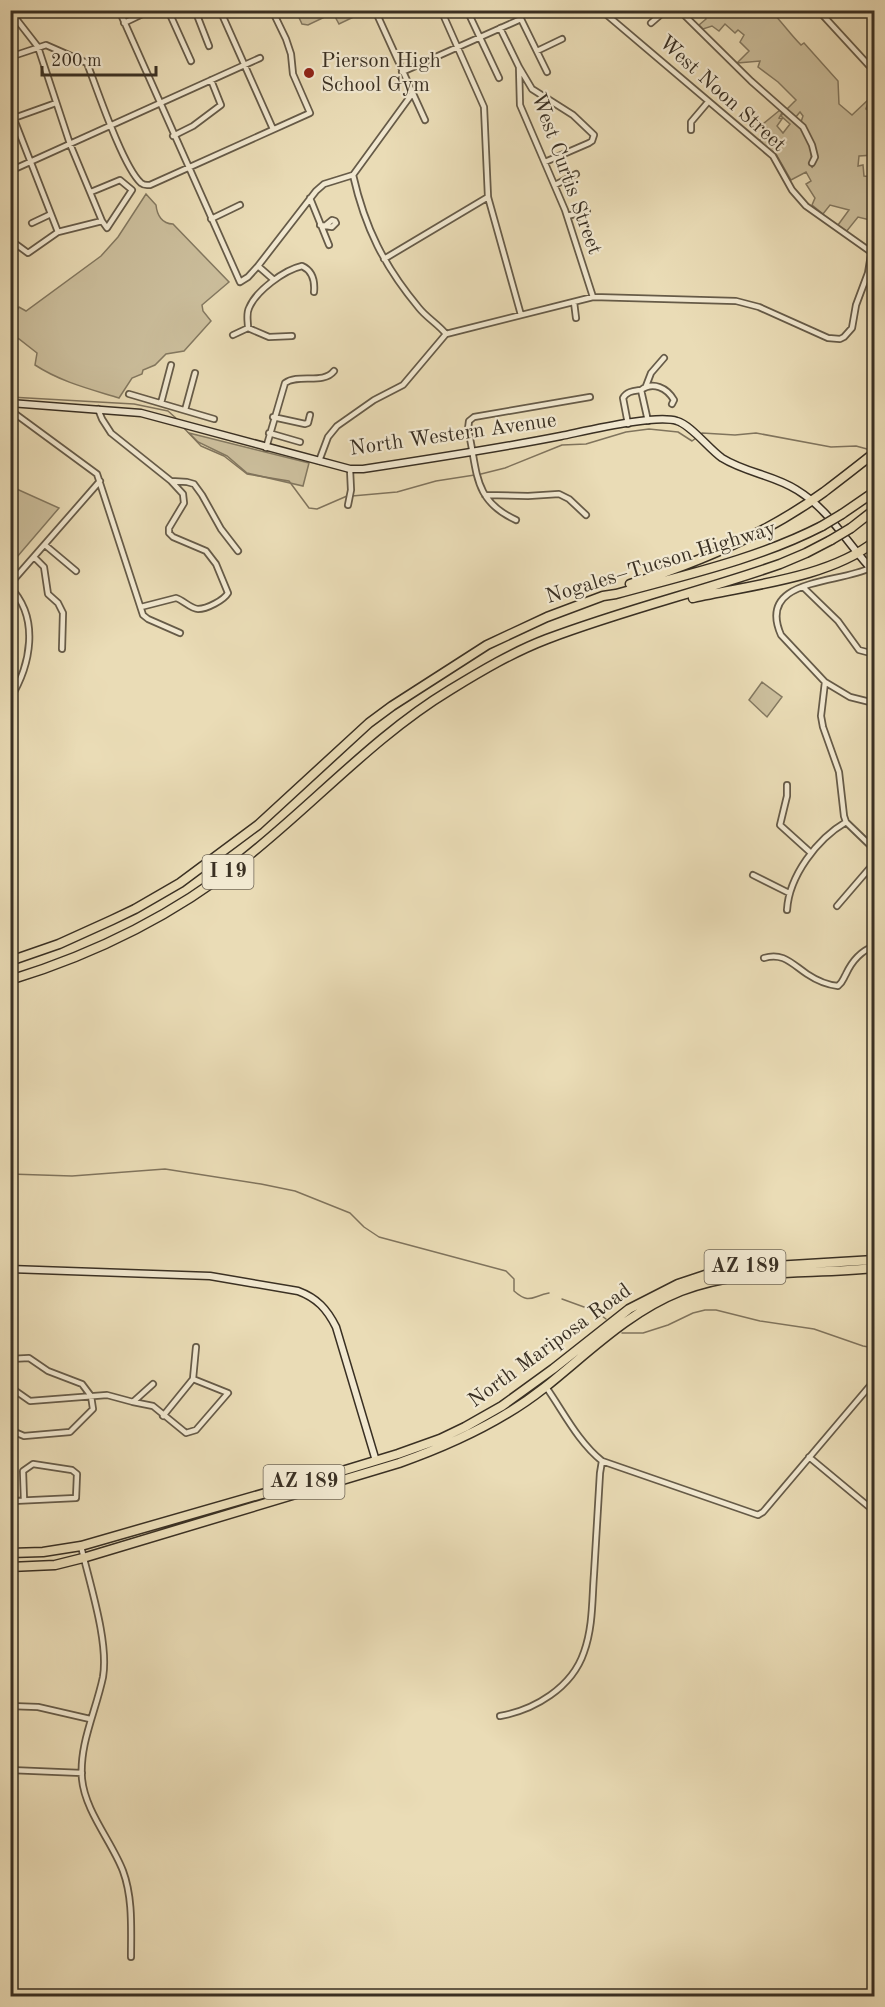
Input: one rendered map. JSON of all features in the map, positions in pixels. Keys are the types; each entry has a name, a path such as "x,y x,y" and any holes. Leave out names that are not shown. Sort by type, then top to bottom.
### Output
{"highway":[{"path":"603,596 613,590 664,574 715,554 766,528 824,492 874,453"},
{"name":"Nogales–Tucson Highway","path":"10,961 59,944 135,909 165,892 258,825 369,723 438,675 506,635 603,596 751,555 805,535 874,492"},
{"name":"Nogales–Tucson Highway","path":"10,980 82,956 113,942 180,905 243,861 383,738 448,691 505,658 545,640 626,612 751,574 806,553 850,528 874,510"},
{"path":"626,612 803,574 830,566 858,553 874,542"},
{"path":"805,1272 807,1266 812,1263"},
{"name":"North Mariposa Road","path":"82,1552 162,1534 399,1463 442,1442 487,1425 546,1386 625,1312 667,1288 705,1275 743,1268 812,1263 874,1265"},
{"name":"North Mariposa Road","path":"442,1442 502,1406 599,1337 667,1297 709,1282 744,1275 874,1265"},
{"path":"312,1489 369,1468 376,1461 386,1462 442,1442"},
{"name":"AZ 189","path":"10,1567 55,1565 82,1552 376,1461"},
{"path":"10,1561 52,1560 82,1552"},
{"name":"AZ 189","path":"10,1553 82,1552"}],"street":[{"path":"119,10 238,282 248,278 310,198 324,184 353,175 412,94"},
{"path":"124,23 151,10"},
{"path":"168,10 191,61"},
{"path":"195,10 209,45"},
{"path":"220,10 273,129"},
{"path":"10,57 46,45 87,63 128,163 141,183 146,186 310,113 293,74 291,54 272,10"},
{"path":"375,10 425,120"},
{"path":"441,10 484,111 488,197 521,315"},
{"path":"467,10 499,78"},
{"name":"West Noon Street","path":"601,10 773,156 792,190 806,206 871,252"},
{"path":"651,23 666,10"},
{"path":"679,10 803,128 812,145 815,157 812,163"},
{"path":"818,10 874,71"},
{"path":"10,11 38,47 70,144 102,221 107,228 132,190 120,180 91,192"},
{"path":"402,72 521,19 524,21 547,72"},
{"name":"West Curtis Street","path":"500,28 519,67 520,105 567,216 593,297"},
{"path":"537,51 562,39"},
{"path":"10,171 260,58"},
{"path":"519,67 532,88 573,115 592,133 594,138 589,143 545,162"},
{"path":"173,136 193,126 221,105 211,80"},
{"path":"691,130 691,122 708,102"},
{"path":"14,118 56,103"},
{"path":"10,109 58,232"},
{"path":"555,185 576,174"},
{"path":"353,175 364,218 384,260 417,306 446,334"},
{"path":"384,260 488,197"},
{"path":"310,198 323,225 329,245"},
{"path":"211,219 240,205"},
{"path":"567,216 587,211"},
{"path":"32,223 51,214"},
{"path":"10,236 13,242 28,253 58,232 102,221"},
{"path":"319,462 328,437 337,426 374,400 403,385 446,334 593,297 736,301 759,308 828,338 840,339 852,328 856,305 868,273 874,236"},
{"path":"258,266 274,280"},
{"path":"248,328 247,315 250,306 274,280 291,270 302,266 310,271 314,292"},
{"path":"574,302 576,318"},
{"path":"233,335 248,328 269,337 292,336"},
{"path":"648,421 644,388 651,373 664,358"},
{"path":"161,403 171,365"},
{"path":"266,448 273,417 287,380 328,377 334,371"},
{"path":"185,410 195,373"},
{"path":"628,424 623,398 627,394 655,385 670,394 674,400 672,404"},
{"path":"129,394 213,419"},
{"path":"516,520 502,513 479,488 468,429 469,421 472,418 590,397"},
{"name":"North Western Avenue","path":"10,403 141,413 350,469 473,453 628,424 671,419 684,423 705,445 735,466 788,484 811,499 831,519 872,570"},
{"path":"21,417 24,404"},
{"path":"98,409 111,433 171,481 183,494 183,506 168,530 170,535 201,548 216,564 228,593 224,598 196,609 176,598 141,607"},
{"path":"10,410 93,470 100,481 145,617 180,633"},
{"path":"194,427 198,414"},
{"path":"273,417 305,424 309,418"},
{"path":"269,433 300,442"},
{"path":"348,504 351,490 350,469"},
{"path":"10,699 24,670 31,641 25,609 10,586 100,481"},
{"path":"171,481 194,484 220,530 238,551"},
{"path":"485,495 559,494 569,499 586,515"},
{"path":"45,545 76,571"},
{"path":"34,557 44,567 48,594 58,603 63,613 62,649"},
{"path":"872,570 786,593 776,612 776,620 782,635 825,682 850,697 874,702"},
{"path":"803,587 838,621 859,650 874,654"},
{"path":"825,682 821,716 839,772 846,822 874,849"},
{"path":"787,785 788,796 780,825 811,853"},
{"path":"787,910 789,893 811,853 846,822"},
{"path":"837,906 874,863"},
{"path":"753,875 789,893"},
{"path":"764,958 770,956 785,958 815,979 838,986 842,983 851,965 861,954 874,946"},
{"path":"10,1269 210,1276 298,1291 309,1295 324,1307 336,1327 376,1461"},
{"path":"163,1416 193,1379 196,1347"},
{"path":"10,1359 29,1358 48,1371 82,1384 91,1396 93,1409 70,1431 24,1436 11,1430"},
{"path":"10,1387 30,1401 106,1395 153,1406 186,1433 196,1430 228,1392 193,1379"},
{"path":"546,1386 581,1439 602,1461 758,1515 763,1512 874,1381"},
{"path":"133,1402 153,1384"},
{"path":"809,1457 874,1511"},
{"path":"500,1716 523,1710 547,1698 572,1673 584,1652 591,1621 602,1461"},
{"path":"10,1501 76,1498 77,1474 72,1470 33,1464 23,1471 24,1500"},
{"path":"82,1552 103,1647 103,1675 90,1719 84,1752 82,1783 92,1810 123,1871 130,1893 131,1957"},
{"path":"10,1706 38,1707 90,1719"},
{"path":"10,1770 82,1773"}],"shaded area":[{"path":"296,11 366,11 339,24 333,13 308,25 302,24"},
{"path":"704,11 771,11 797,41 801,45 804,43 838,81 839,104 852,115 869,99 866,109 874,114 874,155 859,156 858,166 863,165 864,176 873,177 874,218 870,220 858,217 846,232 838,225 849,210 830,205 823,214 812,205 815,198 806,184 811,181 806,172 791,180 776,154 759,141 770,131 763,124 780,110 783,111 779,118 782,119 777,126 783,133 790,124 781,116 783,113 801,129 811,151 812,168 816,154 812,138 801,122 803,116 800,112 795,118 787,109 796,100 758,67 760,61 737,63 749,51 740,42 744,35 738,30 735,33 725,24 719,31 712,26 703,29 699,25 706,19"},
{"path":"146,194 156,205 161,218 173,224 229,282 202,305 203,311 211,321 184,351 166,354 155,365 143,370 142,374 132,378 119,398 65,381 35,365 37,353 11,335 11,320 19,307 26,311 101,256 118,237"},
{"path":"189,433 309,463 303,486 247,473 227,456 198,442"},
{"path":"10,486 59,508 11,564 10,564"},
{"path":"762,682 782,697 767,717 749,700"}],"waterway":[{"path":"10,397 134,404 168,411 178,420"},
{"path":"182,426 201,446 224,456 247,474 289,481 309,508 317,509 347,496"},
{"path":"352,496 397,492 436,481 481,474 505,468 562,445 586,444 626,432 649,429 678,432 692,441 696,438"},
{"path":"700,435 702,433 735,435 756,433 831,447 856,446 867,449"},
{"path":"10,1174 72,1176 165,1169 295,1191 350,1213 364,1227 379,1237 506,1271 514,1279 514,1291 524,1298 549,1293"},
{"path":"562,1299 595,1311 606,1319"},
{"path":"622,1333 643,1333 668,1325 693,1313 716,1310 760,1321 814,1329 874,1348"}],"place":[{"name":"Pierson High School Gym","path":"309,73"}]}
